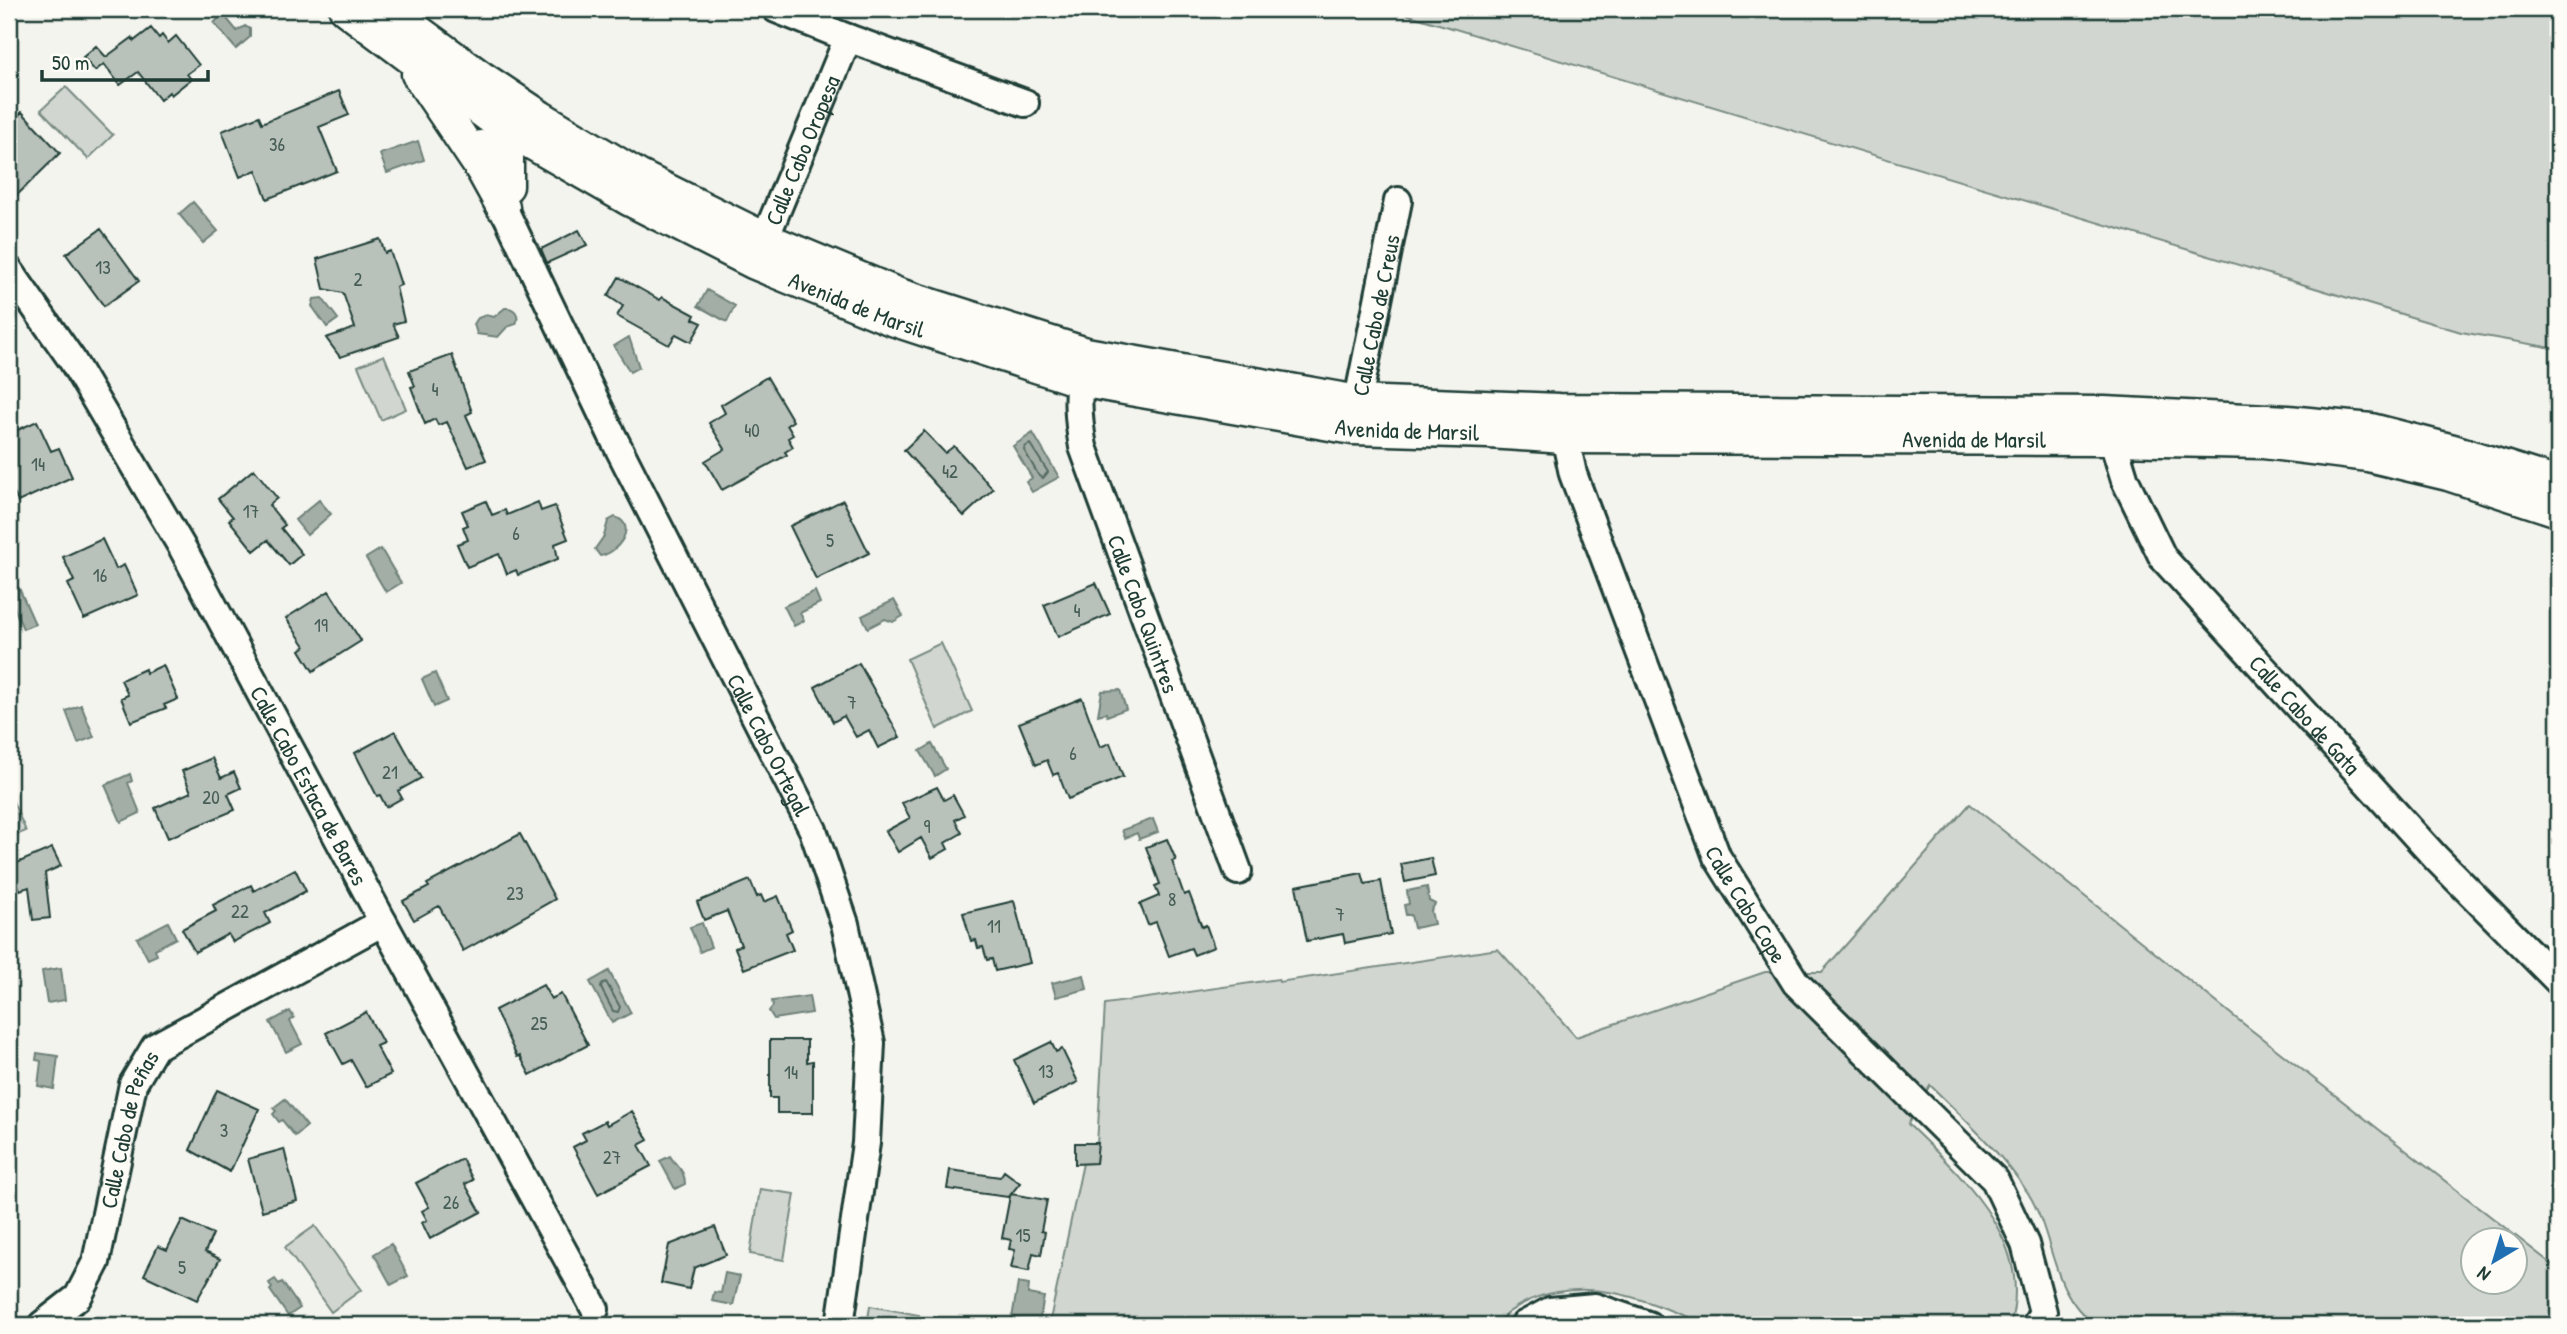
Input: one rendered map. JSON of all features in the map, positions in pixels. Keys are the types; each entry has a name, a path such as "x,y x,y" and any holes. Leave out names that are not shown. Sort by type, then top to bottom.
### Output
{"street":[{"name":"Avenida de Marsil","path":"345,9 501,125 629,199 760,251 899,295 1082,367 1355,415 1562,424 2108,426 2288,422 2371,430 2453,450 2558,484"},
{"name":"Avenida de Marsil","path":"387,9 540,117 760,251"},
{"path":"776,9 1026,103"},
{"name":"Calle Cabo Oropesa","path":"760,251 848,38"},
{"path":"403,53 497,187"},
{"path":"480,77 501,125"},
{"path":"497,187 481,140 501,125 540,117"},
{"path":"497,187 556,156"},
{"name":"Calle Cabo Ortegal","path":"497,187 607,426 813,830 845,925 871,1043 866,1143 840,1325"},
{"name":"Calle Cabo de Creus","path":"1355,415 1398,201"},
{"name":"Calle Cabo Estaca de Bares","path":"9,270 72,360 183,549 595,1309"},
{"name":"Calle Cabo Quintres","path":"1082,367 1077,411 1083,447 1238,871"},
{"name":"Calle Cabo Cope","path":"1562,424 1573,474 1717,858 1796,983 1995,1180 2025,1244 2047,1321"},
{"name":"Avenida de Marsil","path":"2108,426 2368,455 2448,474 2558,510"},
{"name":"Calle Cabo de Gata","path":"2108,426 2125,480 2163,558 2435,858 2558,981"},
{"name":"Calle Cabo de Peñas","path":"42,1325 78,1297 96,1262 133,1084 155,1047 383,922"},
{"path":"1524,1325 1550,1311 1595,1307 1648,1325"}],"shaded area":[{"path":"1389,9 2558,9 2558,349 2461,332"},
{"path":"66,87 113,135 88,159 41,110"},
{"path":"384,355 406,409 381,420 358,366"},
{"path":"941,643 972,711 937,729 907,659"},
{"path":"9,793 26,831 9,838"},
{"path":"1970,804 2236,1018 2503,1226 2458,1226 2458,1296 2528,1296 2528,1246 2558,1269 2558,1325 2095,1325 2069,1296 2028,1193 1994,1150 1930,1085 1908,1124 1971,1189 2003,1238 2012,1266 2015,1294 2010,1325 1707,1325 1620,1294 1575,1290 1530,1300 1495,1325 1049,1325 1083,1163 1096,1163 1105,1004 1278,979 1279,982 1498,949 1576,1037 1765,972 1822,972"},
{"path":"760,1189 795,1194 784,1260 750,1254"},
{"path":"315,1226 361,1290 331,1312 285,1247"},
{"path":"870,1306 919,1315 917,1325 867,1325"}],"water":[{"path":"223,14 237,31 245,26 250,29 250,37 236,49 214,23"},
{"path":"418,141 424,160 387,173 380,154"},
{"path":"193,202 218,231 203,243 179,214"},
{"path":"707,290 735,306 727,322 698,306"},
{"path":"322,298 338,319 327,327 312,306 314,299"},
{"path":"505,308 516,312 516,324 507,327 498,337 477,334 474,324 478,318 486,315 494,317"},
{"path":"629,337 639,367 630,372 614,346"},
{"path":"1033,433 1059,477 1032,492 1026,482 1032,478 1013,446"},
{"path":"319,500 331,514 307,535 295,520"},
{"path":"615,517 625,526 623,539 613,550 600,556 595,549 604,536 608,521"},
{"path":"381,549 401,583 386,592 366,558"},
{"path":"19,588 35,624 23,629 9,595 9,592"},
{"path":"815,591 820,603 800,613 804,621 794,626 784,606"},
{"path":"894,600 903,616 893,622 885,619 868,628 862,616"},
{"path":"435,673 447,701 434,707 422,679"},
{"path":"1120,690 1126,709 1107,716 1106,713 1098,715 1102,691"},
{"path":"81,705 94,737 78,743 66,711"},
{"path":"932,744 946,769 935,776 920,751"},
{"path":"130,774 132,781 128,783 140,813 121,822 105,785"},
{"path":"1153,819 1158,832 1139,839 1137,833 1125,838 1122,830"},
{"path":"1427,887 1429,901 1435,904 1431,911 1434,924 1414,928 1411,915 1406,915 1404,905 1409,904 1407,891"},
{"path":"168,922 176,938 155,949 157,955 148,959 137,938"},
{"path":"702,923 711,947 700,952 690,927"},
{"path":"61,968 65,1000 47,1003 42,971"},
{"path":"609,971 631,1013 612,1023 590,982"},
{"path":"1084,975 1087,989 1056,997 1052,983"},
{"path":"809,996 812,1013 774,1019 769,1011 773,1006 772,1001"},
{"path":"290,1011 294,1018 290,1021 302,1044 286,1052 270,1022"},
{"path":"37,1053 58,1056 54,1089 38,1086 41,1061 36,1060"},
{"path":"285,1099 307,1126 295,1136 282,1120 279,1122 273,1114 276,1111 273,1108"},
{"path":"670,1156 685,1179 685,1184 675,1189 660,1161"},
{"path":"391,1244 408,1276 391,1285 374,1254"},
{"path":"725,1273 740,1276 733,1305 712,1301 714,1292 721,1293"},
{"path":"275,1279 279,1284 282,1282 300,1308 288,1316 270,1290 272,1288 269,1283"},
{"path":"1018,1283 1029,1285 1028,1294 1044,1297 1039,1323 1012,1318"}],"building":[{"path":"151,28 159,38 162,35 168,43 176,36 199,65 187,74 191,79 160,100 138,72 120,85 104,64 95,71 83,57 96,46 106,57"},
{"path":"339,91 349,115 319,127 337,171 267,199 256,170 240,177 222,131 259,116 262,123"},
{"path":"22,112 60,153 9,203 9,124"},
{"path":"101,229 139,281 104,306 66,254"},
{"path":"579,230 587,245 547,263 541,249"},
{"path":"380,239 385,253 390,251 401,285 396,287 404,321 393,324 399,337 340,357 326,338 355,328 343,293 324,289 317,259"},
{"path":"619,277 660,300 662,297 695,315 693,319 702,323 691,342 676,334 669,345 617,316 623,306 608,296"},
{"path":"452,355 472,412 466,415 486,460 468,467 447,422 438,425 435,419 425,424 411,387 415,386 409,371"},
{"path":"767,377 793,421 787,425 793,435 788,438 793,447 785,452 787,455 722,490 705,461 725,449 709,423 725,413 721,405"},
{"path":"37,421 51,451 59,448 72,477 18,502 9,481 9,434"},
{"path":"924,431 945,453 954,446 993,489 964,516 904,450"},
{"path":"254,469 277,498 269,505 285,525 281,528 302,554 289,565 268,540 254,551 229,520 233,517 218,499"},
{"path":"843,500 869,553 816,579 790,526"},
{"path":"486,501 492,515 505,510 507,515 538,502 541,511 555,506 568,539 555,544 558,559 518,575 516,570 507,574 499,554 467,567 457,544 468,540 463,527 468,525 462,511"},
{"path":"102,539 116,569 124,565 138,595 84,619 68,584 74,581 63,557"},
{"path":"1096,583 1110,614 1058,637 1044,605"},
{"path":"329,591 361,641 313,671 300,650 305,646 286,618"},
{"path":"859,663 900,737 878,748 869,730 856,737 844,716 833,722 815,687"},
{"path":"163,665 178,699 164,705 166,708 131,722 121,698 128,695 121,680 145,669 146,673"},
{"path":"1082,698 1100,747 1110,743 1123,777 1068,799 1058,773 1053,775 1047,760 1036,765 1019,723"},
{"path":"395,731 421,778 398,791 402,798 386,807 380,795 377,796 355,753"},
{"path":"212,758 221,778 234,772 241,788 228,794 235,810 168,838 155,808 191,792 182,771"},
{"path":"937,787 944,800 953,795 964,815 955,820 962,833 945,843 948,849 932,858 921,838 898,852 886,831 910,818 902,803"},
{"path":"520,834 555,899 463,951 439,906 414,920 403,901 429,887 427,884"},
{"path":"1167,839 1176,860 1172,861 1184,895 1189,893 1202,927 1206,925 1214,947 1194,955 1191,948 1169,956 1156,922 1148,925 1140,904 1159,896 1155,886 1160,884 1146,847"},
{"path":"52,848 61,866 45,873 50,918 33,920 29,887 20,890 10,866"},
{"path":"1431,858 1435,876 1405,882 1401,864"},
{"path":"295,869 306,891 265,913 270,923 233,942 228,934 195,952 182,929 216,911 213,905 251,885 254,891"},
{"path":"1362,873 1365,884 1381,881 1391,934 1345,943 1343,934 1307,941 1296,886"},
{"path":"750,880 757,897 761,895 764,902 778,896 792,930 786,933 793,950 744,969 735,948 741,945 727,911 704,920 697,902"},
{"path":"1014,901 1030,963 995,971 992,959 987,960 983,947 978,948 976,940 971,941 963,913"},
{"path":"543,985 551,999 561,994 588,1045 530,1075 520,1056 517,1057 495,1010"},
{"path":"366,1012 383,1043 376,1046 391,1074 366,1087 351,1060 343,1064 326,1033"},
{"path":"770,1040 807,1040 807,1062 813,1061 813,1113 777,1113 777,1098 770,1098"},
{"path":"1051,1042 1056,1052 1062,1049 1078,1082 1034,1103 1014,1060"},
{"path":"217,1090 259,1109 230,1172 190,1150"},
{"path":"632,1111 648,1140 639,1145 651,1166 598,1194 573,1147 586,1140 582,1133 605,1121 607,1125"},
{"path":"1075,1143 1098,1143 1096,1163 1075,1164"},
{"path":"284,1149 297,1201 262,1211 248,1159"},
{"path":"462,1159 473,1180 465,1184 481,1212 430,1239 422,1223 427,1220 422,1211 429,1207 416,1183"},
{"path":"950,1170 1000,1177 1004,1171 1020,1183 1011,1194 1047,1200 1041,1231 1045,1232 1041,1255 1033,1253 1029,1271 1011,1268 1015,1250 1009,1249 1011,1240 1002,1238 1010,1196 947,1189"},
{"path":"182,1220 213,1234 205,1252 220,1259 197,1300 144,1275 158,1246 167,1250"},
{"path":"715,1227 726,1255 694,1268 689,1289 661,1283 669,1245"}]}
